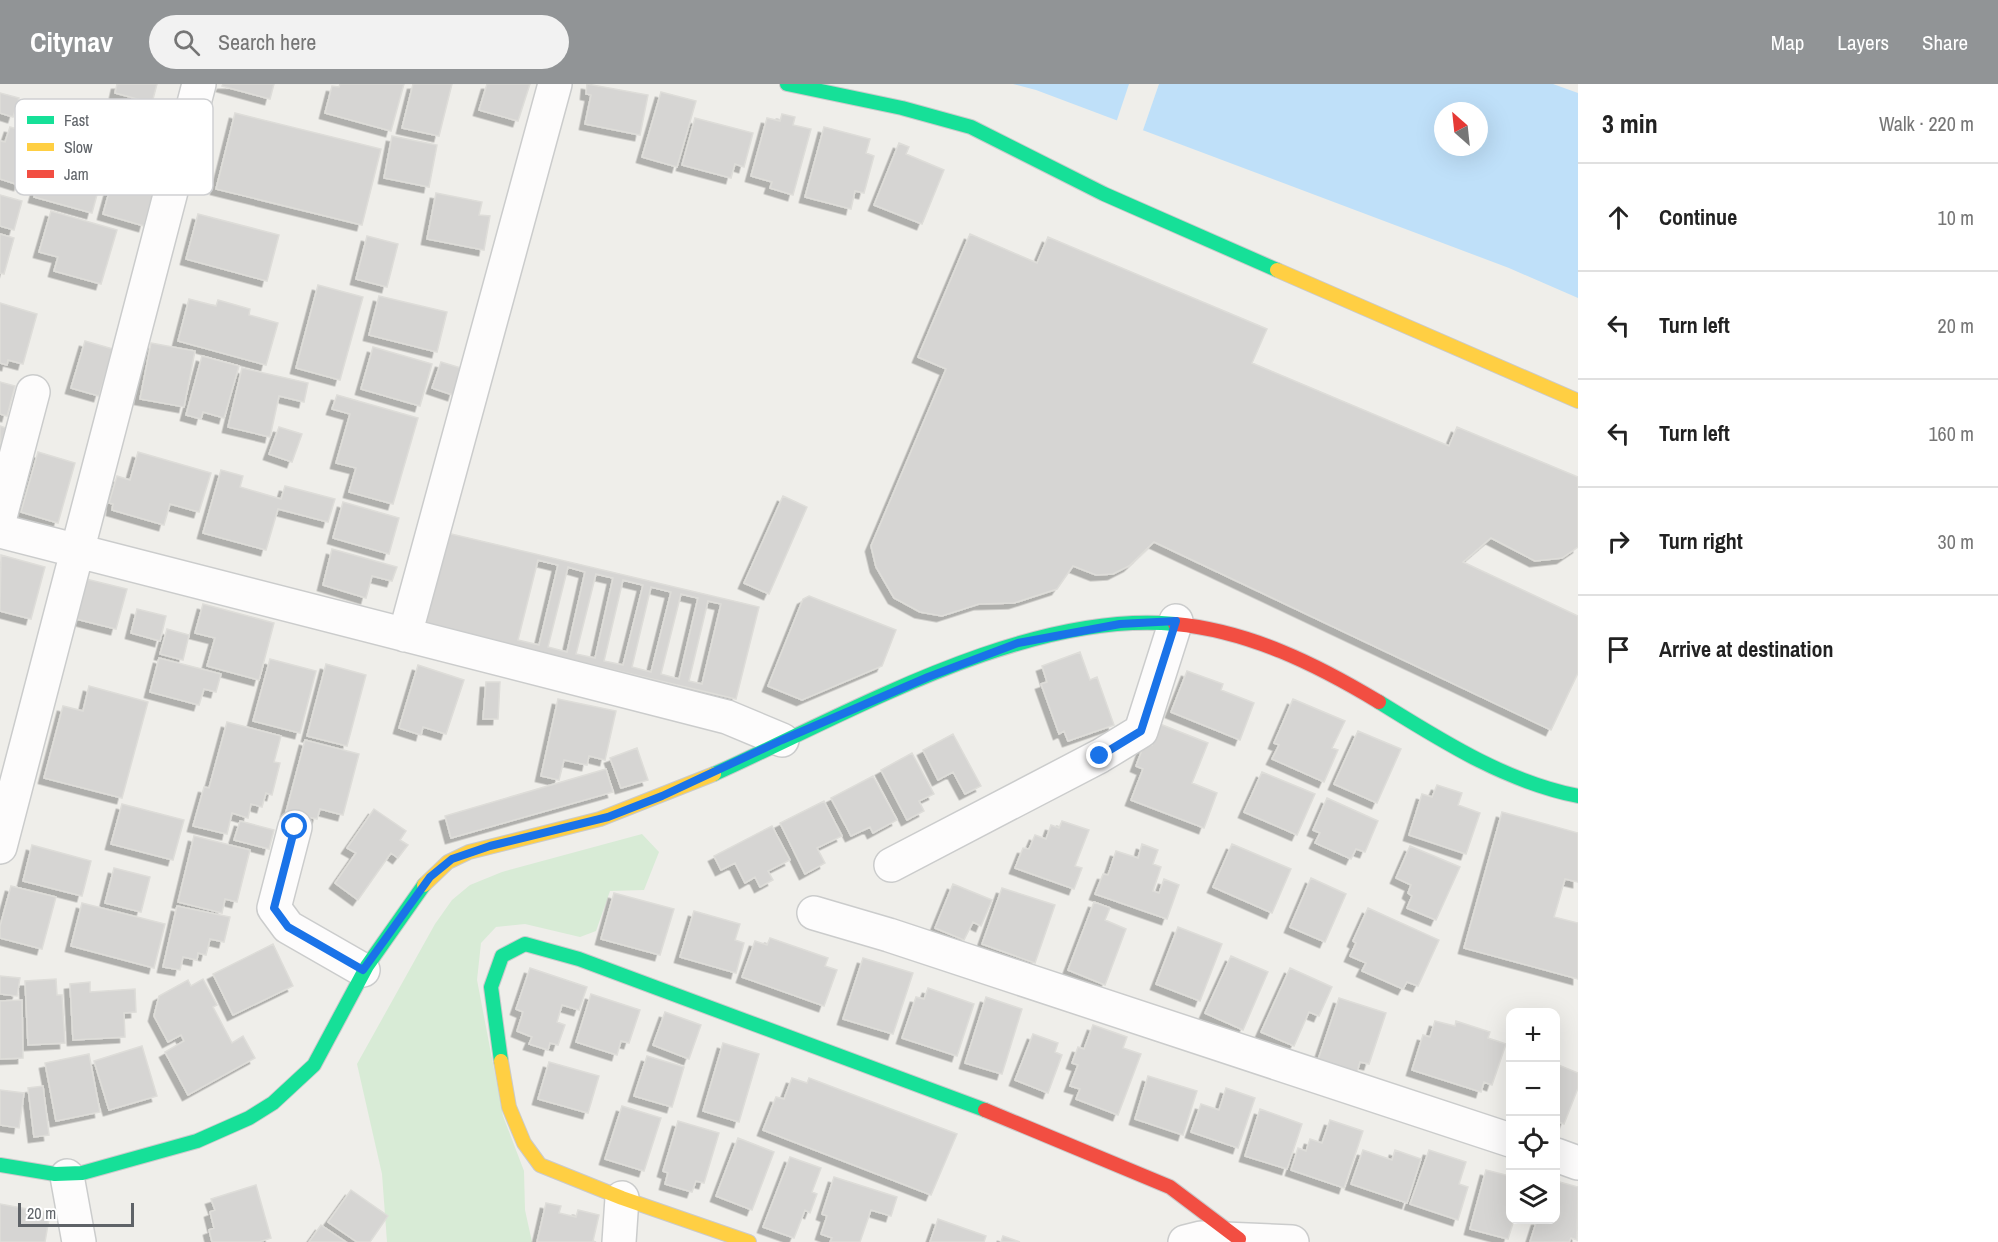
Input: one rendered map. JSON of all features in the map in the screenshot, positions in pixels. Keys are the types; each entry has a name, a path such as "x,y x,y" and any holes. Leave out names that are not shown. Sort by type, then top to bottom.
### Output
{"street":[{"path":"195,99 199,84"},
{"path":"405,635 555,84"},
{"path":"787,84 902,108 971,127 1104,194 1578,400"},
{"path":"0,847 170,195"},
{"path":"0,517 33,392"},
{"path":"0,531 727,717 782,740"},
{"path":"891,865 1100,756 1141,731 1176,621"},
{"path":"0,1165 67,1176 177,1148 254,1117 286,1094 316,1063 363,970 430,877 452,859 490,846 608,817 662,796 782,740 928,677 1018,643 1120,624 1176,621 1252,639 1307,660 1453,748 1509,775 1578,796"},
{"path":"295,827 274,908 288,927 363,970"},
{"path":"814,913 889,935 1506,1139"},
{"path":"749,1242 622,1198 540,1166 524,1143 509,1107 491,987 502,956 512,948 525,944 579,959 1033,1128 1170,1187 1239,1239"},
{"path":"1560,1156 1578,1162"},
{"path":"67,1176 79,1242"},
{"path":"619,1242 622,1198"},
{"path":"1185,1242 1201,1238 1292,1242"}],"green space":[{"path":"642,834 659,852 644,890 610,891 596,931 580,937 525,924 496,927 481,943 477,980 503,1116 524,1171 525,1210 532,1242 387,1242 382,1174 357,1064 435,924 452,900 470,885 502,872"}],"water":[{"path":"1013,84 1553,84 1578,93 1578,298 1509,268 1036,90"}],"pier":[{"path":"1129,84 1159,84 1142,133 1116,123"}],"building":[{"path":"117,84 157,84 153,99 137,99 115,93"},
{"path":"223,84 274,84 270,99 222,86"},
{"path":"340,84 404,84 391,131 325,113 332,86 339,87"},
{"path":"413,84 452,84 439,136 402,128"},
{"path":"487,84 530,84 518,121 479,110"},
{"path":"587,84 648,95 640,135 585,124 591,95 586,94"},
{"path":"661,92 696,101 677,167 642,157"},
{"path":"0,93 19,98 15,99 13,117 0,113"},
{"path":"235,113 381,149 362,225 216,189"},
{"path":"782,114 795,117 793,125 811,129 793,195 770,188 772,182 751,176 767,118 780,121"},
{"path":"695,118 753,133 744,167 735,164 731,178 682,165"},
{"path":"10,127 15,128 15,184 0,179 0,141 5,142"},
{"path":"824,127 870,139 866,153 874,156 864,193 855,191 851,209 805,197"},
{"path":"392,136 437,145 429,187 384,178"},
{"path":"899,143 909,147 906,154 944,170 922,224 874,205"},
{"path":"436,193 482,202 479,215 490,216 484,250 427,239"},
{"path":"0,195 22,201 14,230 0,226"},
{"path":"35,195 97,195 92,213 34,197"},
{"path":"108,195 153,195 144,226 103,214"},
{"path":"51,211 117,230 101,284 54,271 58,257 39,252"},
{"path":"198,214 279,235 267,281 186,259"},
{"path":"0,234 14,238 4,274 0,273"},
{"path":"970,234 1037,263 1048,237 1267,329 1252,363 1449,446 1457,427 1578,477 1578,547 1562,558 1535,561 1491,538 1463,562 1578,616 1578,673 1551,730 1154,542 1129,566 1113,574 1096,575 1073,566 1057,589 1014,603 979,604 942,616 920,612 894,598 876,567 871,546 946,369 918,357"},
{"path":"367,236 398,244 387,287 356,279"},
{"path":"318,285 363,297 340,380 296,368"},
{"path":"379,296 447,312 437,352 369,335"},
{"path":"189,299 216,306 218,300 250,309 249,315 278,323 266,365 178,341"},
{"path":"0,303 37,314 23,364 8,360 7,365 0,363"},
{"path":"85,341 113,349 99,396 71,388"},
{"path":"151,343 195,351 184,407 140,399"},
{"path":"373,347 432,364 420,406 361,389"},
{"path":"202,356 239,366 224,418 203,412 201,419 186,415"},
{"path":"441,362 461,368 453,395 432,388"},
{"path":"242,368 308,383 304,402 279,396 270,437 228,427"},
{"path":"0,382 15,386 7,416 0,414"},
{"path":"337,395 418,418 393,504 349,492 356,468 336,463 350,414 332,409"},
{"path":"0,426 6,428 0,447"},
{"path":"279,427 302,434 292,462 269,454"},
{"path":"38,452 75,463 58,523 21,512"},
{"path":"138,452 211,473 199,512 170,504 164,525 112,510 113,504 109,503 117,476 130,480"},
{"path":"221,470 243,476 240,487 281,499 285,486 335,499 328,522 278,509 266,550 203,533"},
{"path":"783,496 807,507 769,594 744,583"},
{"path":"343,502 399,518 389,554 333,538"},
{"path":"447,533 759,607 736,699 425,625","holes":["538,560 558,565 539,645 518,640","568,567 585,572 567,652 548,647","596,574 613,578 595,658 576,654","623,580 643,585 623,665 604,661","651,587 671,592 651,672 632,667","681,594 698,598 679,679 661,674","708,601 721,604 702,684 689,681"]},
{"path":"332,549 397,567 392,581 372,576 366,598 323,585"},
{"path":"1,555 45,567 31,619 0,611"},
{"path":"86,579 127,589 116,629 76,619"},
{"path":"809,596 896,630 882,666 802,700 768,686 803,599"},
{"path":"203,604 274,623 259,680 207,666 215,638 195,633"},
{"path":"137,609 166,616 160,641 131,633"},
{"path":"167,629 189,635 183,660 160,654"},
{"path":"1080,652 1090,680 1097,677 1114,725 1068,741 1064,731 1059,734 1041,684 1047,682 1042,666"},
{"path":"159,658 221,674 216,692 204,689 199,705 150,692"},
{"path":"270,659 316,671 300,733 253,721"},
{"path":"326,664 366,675 347,746 307,736"},
{"path":"418,665 464,680 446,734 423,727 421,735 399,728"},
{"path":"1187,671 1223,684 1221,690 1254,703 1240,740 1171,712"},
{"path":"486,682 500,682 498,719 483,719"},
{"path":"89,686 148,702 122,798 44,778 63,706 83,711"},
{"path":"558,699 616,711 605,760 589,756 587,765 564,760 559,780 541,776"},
{"path":"1293,699 1345,721 1332,748 1338,750 1324,782 1272,759 1279,745 1274,743"},
{"path":"227,722 281,736 274,762 280,763 272,795 266,793 262,807 251,804 248,818 232,813 227,834 193,826 204,787 209,788"},
{"path":"1160,724 1208,743 1192,783 1217,793 1204,828 1131,800 1143,769 1136,766 1145,742 1152,745"},
{"path":"1358,731 1401,749 1377,803 1334,784"},
{"path":"953,734 981,786 965,794 953,772 938,780 923,750"},
{"path":"305,740 359,754 343,815 320,809 317,819 286,812"},
{"path":"637,748 648,780 621,788 610,758"},
{"path":"912,753 934,794 919,801 924,811 907,820 881,770"},
{"path":"606,769 613,792 451,838 445,816"},
{"path":"1262,772 1315,794 1297,835 1244,812"},
{"path":"873,776 897,820 873,833 870,827 851,836 831,798"},
{"path":"1437,785 1462,793 1458,805 1480,813 1466,854 1409,835 1422,794 1432,797"},
{"path":"1327,798 1378,821 1365,852 1356,849 1351,859 1315,843 1320,833 1313,830"},
{"path":"824,801 842,836 817,848 825,863 805,874 780,823"},
{"path":"122,804 184,820 173,860 111,844"},
{"path":"374,809 406,831 400,840 408,845 398,858 391,853 358,900 335,883 356,853 347,848"},
{"path":"1502,812 1578,833 1578,882 1565,879 1554,917 1578,923 1578,979 1464,948"},
{"path":"240,821 274,830 269,849 234,840"},
{"path":"1062,821 1089,830 1075,866 1082,868 1074,889 1015,868 1023,848 1029,849 1035,835 1046,839 1051,825 1059,828"},
{"path":"772,826 790,860 768,871 773,880 760,887 755,877 745,883 735,863 721,870 714,856"},
{"path":"194,836 250,850 237,902 225,899 222,913 178,902"},
{"path":"1142,844 1158,850 1153,864 1161,867 1153,891 1159,893 1164,879 1179,885 1167,919 1095,894 1103,874 1108,875 1116,851 1138,858"},
{"path":"1232,844 1291,869 1272,913 1213,887"},
{"path":"32,845 91,861 82,896 23,881"},
{"path":"1410,846 1460,867 1436,920 1407,908 1412,896 1408,893 1411,885 1396,878"},
{"path":"114,868 150,877 141,912 105,903"},
{"path":"1311,878 1346,894 1325,942 1290,927"},
{"path":"953,884 992,900 981,926 973,922 964,940 935,928"},
{"path":"11,886 56,897 42,949 0,938 0,926"},
{"path":"1002,888 1055,905 1035,963 982,944"},
{"path":"614,893 674,909 660,955 601,939"},
{"path":"1094,902 1110,908 1105,920 1126,929 1105,985 1068,970"},
{"path":"82,903 165,924 154,968 71,946"},
{"path":"177,906 230,917 224,942 210,939 206,955 198,953 197,960 183,957 180,970 163,967"},
{"path":"1368,908 1439,940 1418,986 1407,982 1403,989 1362,971 1366,963 1350,956 1356,943 1353,941"},
{"path":"694,911 740,924 735,940 744,943 736,973 680,957"},
{"path":"1178,927 1222,944 1200,1001 1156,984"},
{"path":"770,938 828,958 825,966 837,970 824,1006 742,977 755,941 767,945"},
{"path":"273,944 293,986 233,1015 213,974"},
{"path":"1231,956 1268,972 1243,1030 1205,1013"},
{"path":"863,958 913,973 893,1034 843,1019"},
{"path":"530,968 587,987 579,1010 562,1005 557,1022 565,1025 558,1045 550,1043 548,1050 529,1044 532,1037 517,1031 523,1012 516,1009"},
{"path":"1290,968 1332,987 1319,1016 1309,1012 1294,1046 1261,1032"},
{"path":"0,976 20,978 17,996 0,994"},
{"path":"56,979 57,995 62,995 65,1043 28,1045 25,981"},
{"path":"203,979 217,1005 213,1007 232,1043 243,1036 255,1058 188,1095 165,1052 184,1041 181,1035 168,1042 154,1016 159,996 188,980 191,986"},
{"path":"90,982 90,992 135,989 136,1012 124,1013 125,1037 73,1040 70,984"},
{"path":"928,988 974,1004 957,1056 902,1038 916,997 924,999"},
{"path":"591,994 640,1010 629,1043 621,1041 617,1055 576,1042"},
{"path":"986,997 1022,1009 1002,1074 965,1063"},
{"path":"1339,998 1386,1013 1369,1064 1360,1062 1357,1072 1318,1060"},
{"path":"22,1000 23,1058 0,1059 0,1001"},
{"path":"665,1012 701,1025 689,1059 653,1045"},
{"path":"1435,1021 1455,1026 1456,1021 1490,1032 1488,1038 1506,1044 1492,1085 1484,1082 1481,1092 1412,1070 1423,1035 1430,1037"},
{"path":"1093,1025 1127,1037 1123,1048 1141,1054 1118,1115 1076,1099 1080,1089 1070,1086 1078,1065 1072,1063 1078,1047 1084,1049"},
{"path":"1033,1034 1058,1043 1055,1052 1062,1055 1048,1093 1015,1080"},
{"path":"723,1043 759,1054 739,1122 703,1111"},
{"path":"142,1046 157,1096 109,1110 94,1061"},
{"path":"89,1054 100,1112 56,1121 45,1063"},
{"path":"647,1056 684,1067 672,1107 634,1096"},
{"path":"549,1062 599,1076 588,1113 538,1099"},
{"path":"1560,1066 1578,1073 1578,1088 1564,1124 1560,1122"},
{"path":"1148,1076 1197,1091 1183,1135 1135,1119"},
{"path":"792,1078 807,1083 809,1078 957,1134 931,1195 763,1130 776,1097 784,1099"},
{"path":"43,1086 49,1135 34,1137 28,1088"},
{"path":"1226,1088 1255,1098 1238,1148 1191,1132 1201,1104 1219,1110"},
{"path":"0,1090 24,1093 19,1128 0,1125"},
{"path":"622,1106 661,1118 644,1171 605,1159"},
{"path":"1260,1109 1302,1124 1287,1169 1245,1156"},
{"path":"1330,1120 1363,1131 1344,1188 1291,1170 1298,1148 1306,1151 1310,1139 1322,1143"},
{"path":"678,1121 719,1133 704,1183 696,1181 692,1192 665,1184 668,1173 663,1171"},
{"path":"738,1138 774,1152 752,1210 716,1196"},
{"path":"1363,1150 1392,1160 1395,1150 1421,1159 1407,1203 1351,1184"},
{"path":"1429,1150 1466,1162 1459,1184 1468,1187 1458,1220 1410,1204"},
{"path":"790,1157 821,1168 812,1192 817,1194 810,1213 805,1210 794,1238 763,1227"},
{"path":"1486,1170 1506,1175 1506,1224 1513,1224 1508,1239 1470,1229"},
{"path":"834,1177 897,1197 891,1216 871,1210 860,1242 830,1242 832,1238 821,1234 827,1216 822,1214"},
{"path":"1560,1182 1578,1187 1577,1240 1571,1238 1569,1242 1530,1242 1536,1224 1560,1224"},
{"path":"256,1185 271,1238 259,1242 212,1242 209,1230 214,1228 210,1212 215,1210 211,1199"},
{"path":"351,1190 388,1216 370,1242 357,1242 328,1222"},
{"path":"546,1203 561,1206 559,1213 576,1217 578,1210 599,1215 593,1241 596,1242 537,1242"},
{"path":"0,1204 50,1213 45,1242 0,1242"},
{"path":"938,1219 986,1236 984,1242 930,1242"},
{"path":"321,1225 346,1242 309,1242"},
{"path":"1003,1236 1020,1242 1001,1242"}],"traffic: fast":[{"path":"787,84 902,108 971,127 1104,194 1277,270"},
{"path":"714,774 879,696 999,649 1059,633 1118,624 1175,624"},
{"path":"1379,702 1450,745 1499,770 1578,796"},
{"path":"0,1165 55,1174 82,1173 197,1141 249,1118 273,1103 314,1065 367,966 424,885"},
{"path":"501,1061 491,987 502,956 525,944 579,959 985,1110"}],"traffic: slow":[{"path":"1277,270 1578,401"},
{"path":"424,885 448,862 469,852 600,819 714,774"},
{"path":"501,1061 509,1107 524,1143 540,1165 622,1198 749,1242"}],"traffic: jam":[{"path":"1175,624 1229,634 1281,651 1379,702"},
{"path":"985,1110 1170,1187 1239,1239"}],"route":[{"path":"295,827 274,908 288,927 363,970 430,877 452,859 490,846 608,817 662,796 782,740 928,677 1018,643 1067,632 1120,624 1176,621 1141,731 1100,756"}]}
